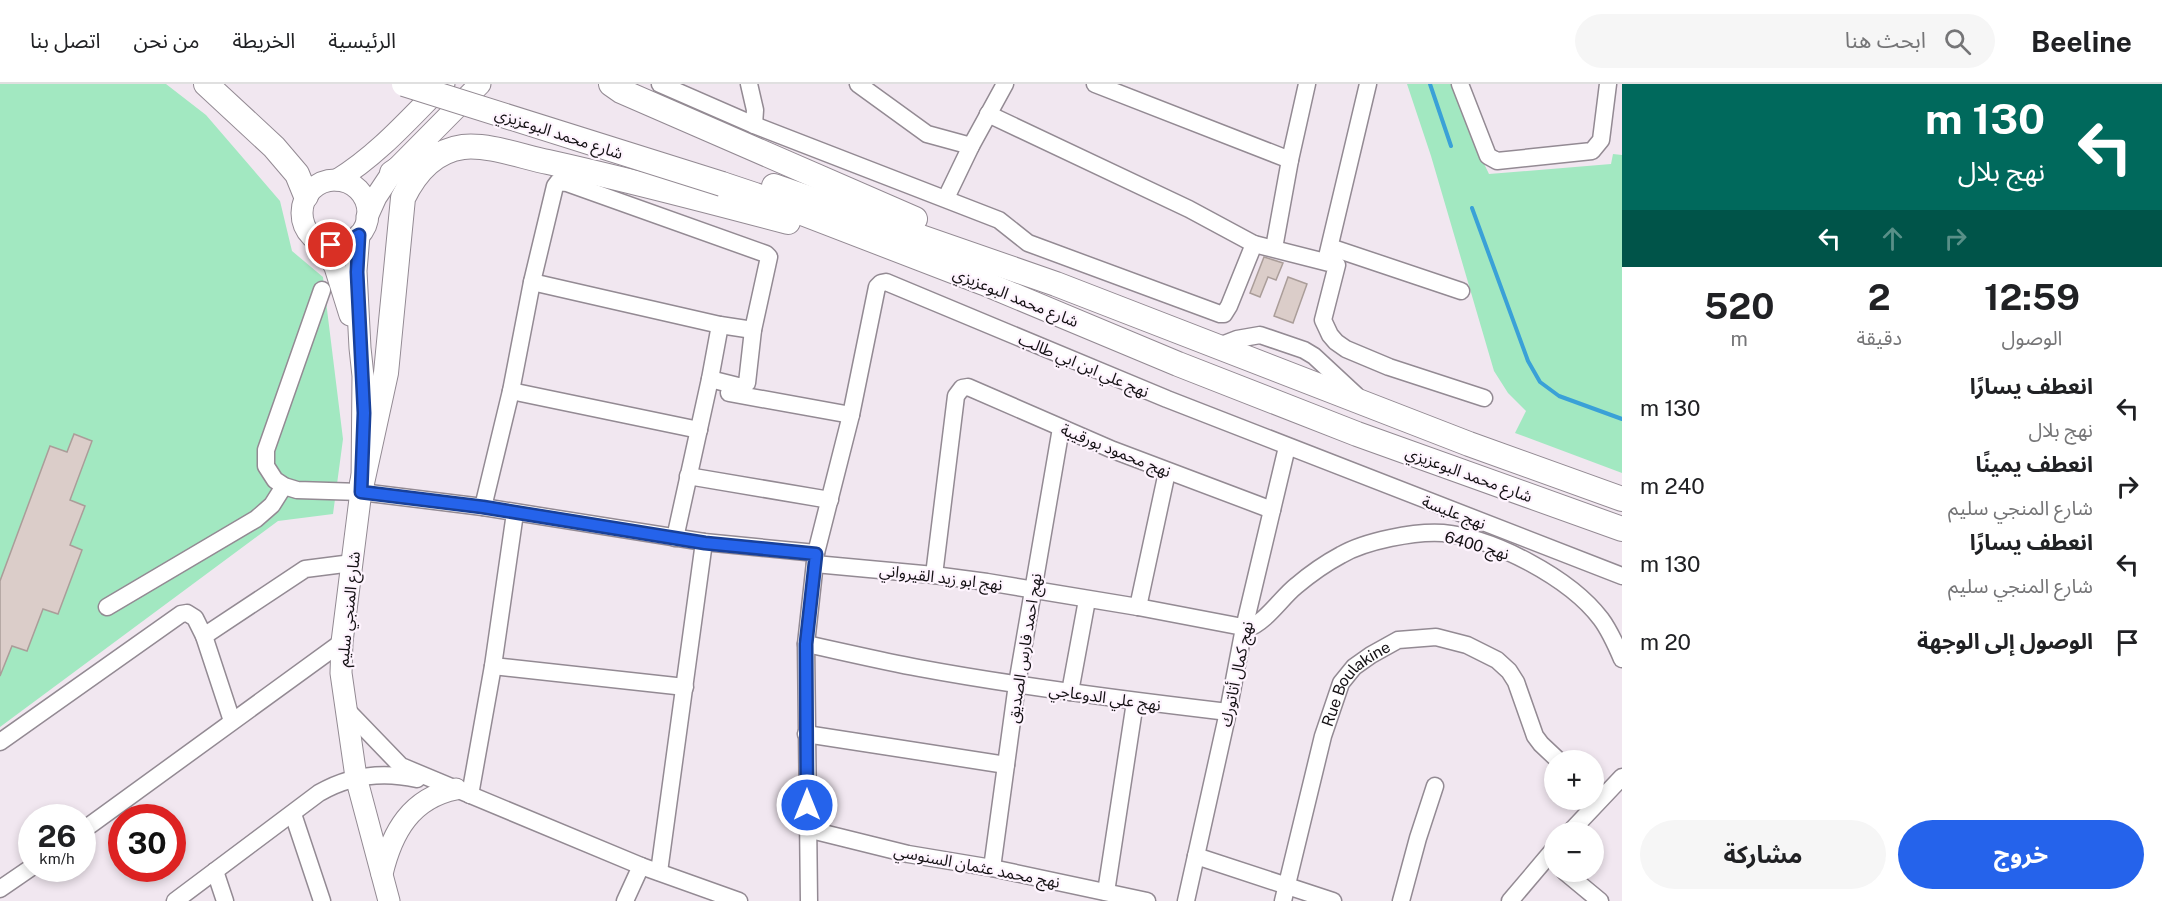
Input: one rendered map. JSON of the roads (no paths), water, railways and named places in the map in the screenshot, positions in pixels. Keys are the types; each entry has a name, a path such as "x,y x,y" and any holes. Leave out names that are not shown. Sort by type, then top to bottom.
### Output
{"highway":[{"path":"206,84 274,147 297,174 306,196"},
{"name":"شارع محمد البوعزيزي","path":"404,84 724,177 755,195 984,283 1178,364 1357,434 1622,529"},
{"name":"شارع محمد البوعزيزي","path":"459,84 724,177 1056,284 1469,444 1622,499"},
{"path":"611,84 621,91 917,220 1056,284"},
{"path":"392,173 430,147 465,138 484,138 505,142 588,171"},
{"path":"362,488 386,373 403,198 412,180 422,168 449,150 482,147 588,171 795,224 909,262 984,283"}],"main road":[{"path":"306,196 319,184 337,180 357,168 381,148 444,84"},
{"name":"شارع المنجي سليم","path":"363,226 376,197 392,173 480,84"},
{"name":"شارع المنجي سليم","path":"337,180 347,182 356,188 363,196 367,206 357,272 363,375 362,488 342,642 341,673 356,777 389,901"},
{"name":"شارع المنجي سليم","path":"306,196 302,217 306,228 312,237 321,242 335,267 360,348"},
{"path":"321,242 342,245 363,226"},
{"path":"382,874 390,844 416,807 439,792 463,792"}],"street":[{"path":"660,84 754,125 999,220 1028,243 1220,314 1227,311 1254,244"},
{"path":"749,84 755,110 754,125"},
{"path":"858,84 927,134 971,146"},
{"path":"946,198 1005,84"},
{"path":"1095,84 1290,160"},
{"path":"1274,248 1307,84"},
{"path":"1460,84 1488,156 1497,161 1592,151 1601,140 1608,84"},
{"path":"1328,254 1362,86"},
{"path":"988,114 1189,209 1254,244 1328,254 1461,291"},
{"path":"483,507 511,391 532,282 555,186 558,182 567,183 769,257 753,330 747,383 742,387 709,384"},
{"path":"1328,254 1338,266 1323,320 1336,342 1346,349 1389,367 1484,398"},
{"path":"532,282 720,325 753,330"},
{"name":"نهج علي ابن ابي طالب","path":"851,415 877,287 881,282 886,282 1287,447"},
{"path":"107,608 256,519 272,505 284,486 275,480 266,466 266,450 321,290"},
{"path":"675,538 720,325"},
{"path":"709,384 851,415 815,559 806,644 809,901"},
{"name":"نهج محمود بورقيبة","path":"934,575 955,407 958,391 962,388 968,387 1167,471 1272,510"},
{"path":"511,391 699,430"},
{"name":"نهج احمد فارس الصديق","path":"992,868 1017,684 1061,428"},
{"name":"نهج كمال أتاتورك","path":"1186,901 1228,712 1244,628 1287,447"},
{"name":"نهج عليسة","path":"1287,447 1622,576"},
{"path":"1138,607 1167,471"},
{"path":"688,476 830,500"},
{"name":"نهج ابو زيد القيرواني","path":"284,486 297,490 362,488 705,543 1033,589 1244,628"},
{"path":"463,792 493,666 515,513"},
{"path":"1501,549 1506,531"},
{"name":"نهج 6400","path":"1244,628 1251,628 1296,585 1342,554 1392,537 1443,533 1501,549 1530,562 1557,579 1589,605 1607,627 1622,659"},
{"path":"659,872 705,543"},
{"path":"204,636 305,569 352,563"},
{"path":"1070,692 1087,600"},
{"path":"0,742 181,614 187,613 195,618 204,636 232,721"},
{"name":"Rue Boulakine","path":"1283,901 1323,736 1341,683 1354,667 1371,654 1398,640 1436,637 1467,645 1497,660 1516,681 1535,736 1547,750"},
{"path":"96,821 342,642"},
{"name":"نهج علي الدوعاجي","path":"806,644 918,668 1017,684 1135,702 1228,712"},
{"path":"493,666 685,687"},
{"path":"1106,892 1135,702"},
{"path":"345,708 401,766 641,866 739,901"},
{"path":"806,734 1006,765"},
{"path":"175,901 337,783 356,777 400,776 463,792"},
{"path":"1604,791 1622,777"},
{"path":"1401,901 1435,786"},
{"path":"1578,822 1587,810"},
{"path":"293,814 322,901"},
{"name":"نهج محمد عثمان السنوسي","path":"807,829 908,854 992,868 1147,901"},
{"path":"1197,856 1333,901"},
{"path":"1510,901 1544,865"},
{"path":"625,901 641,866"},
{"path":"215,871 225,901"},
{"path":"2,885 18,875"},
{"path":"1577,882 1600,901"}],"waterway":[{"path":"1430,84 1451,146"},
{"path":"1472,208 1528,361 1540,382 1559,396 1622,419"}]}
